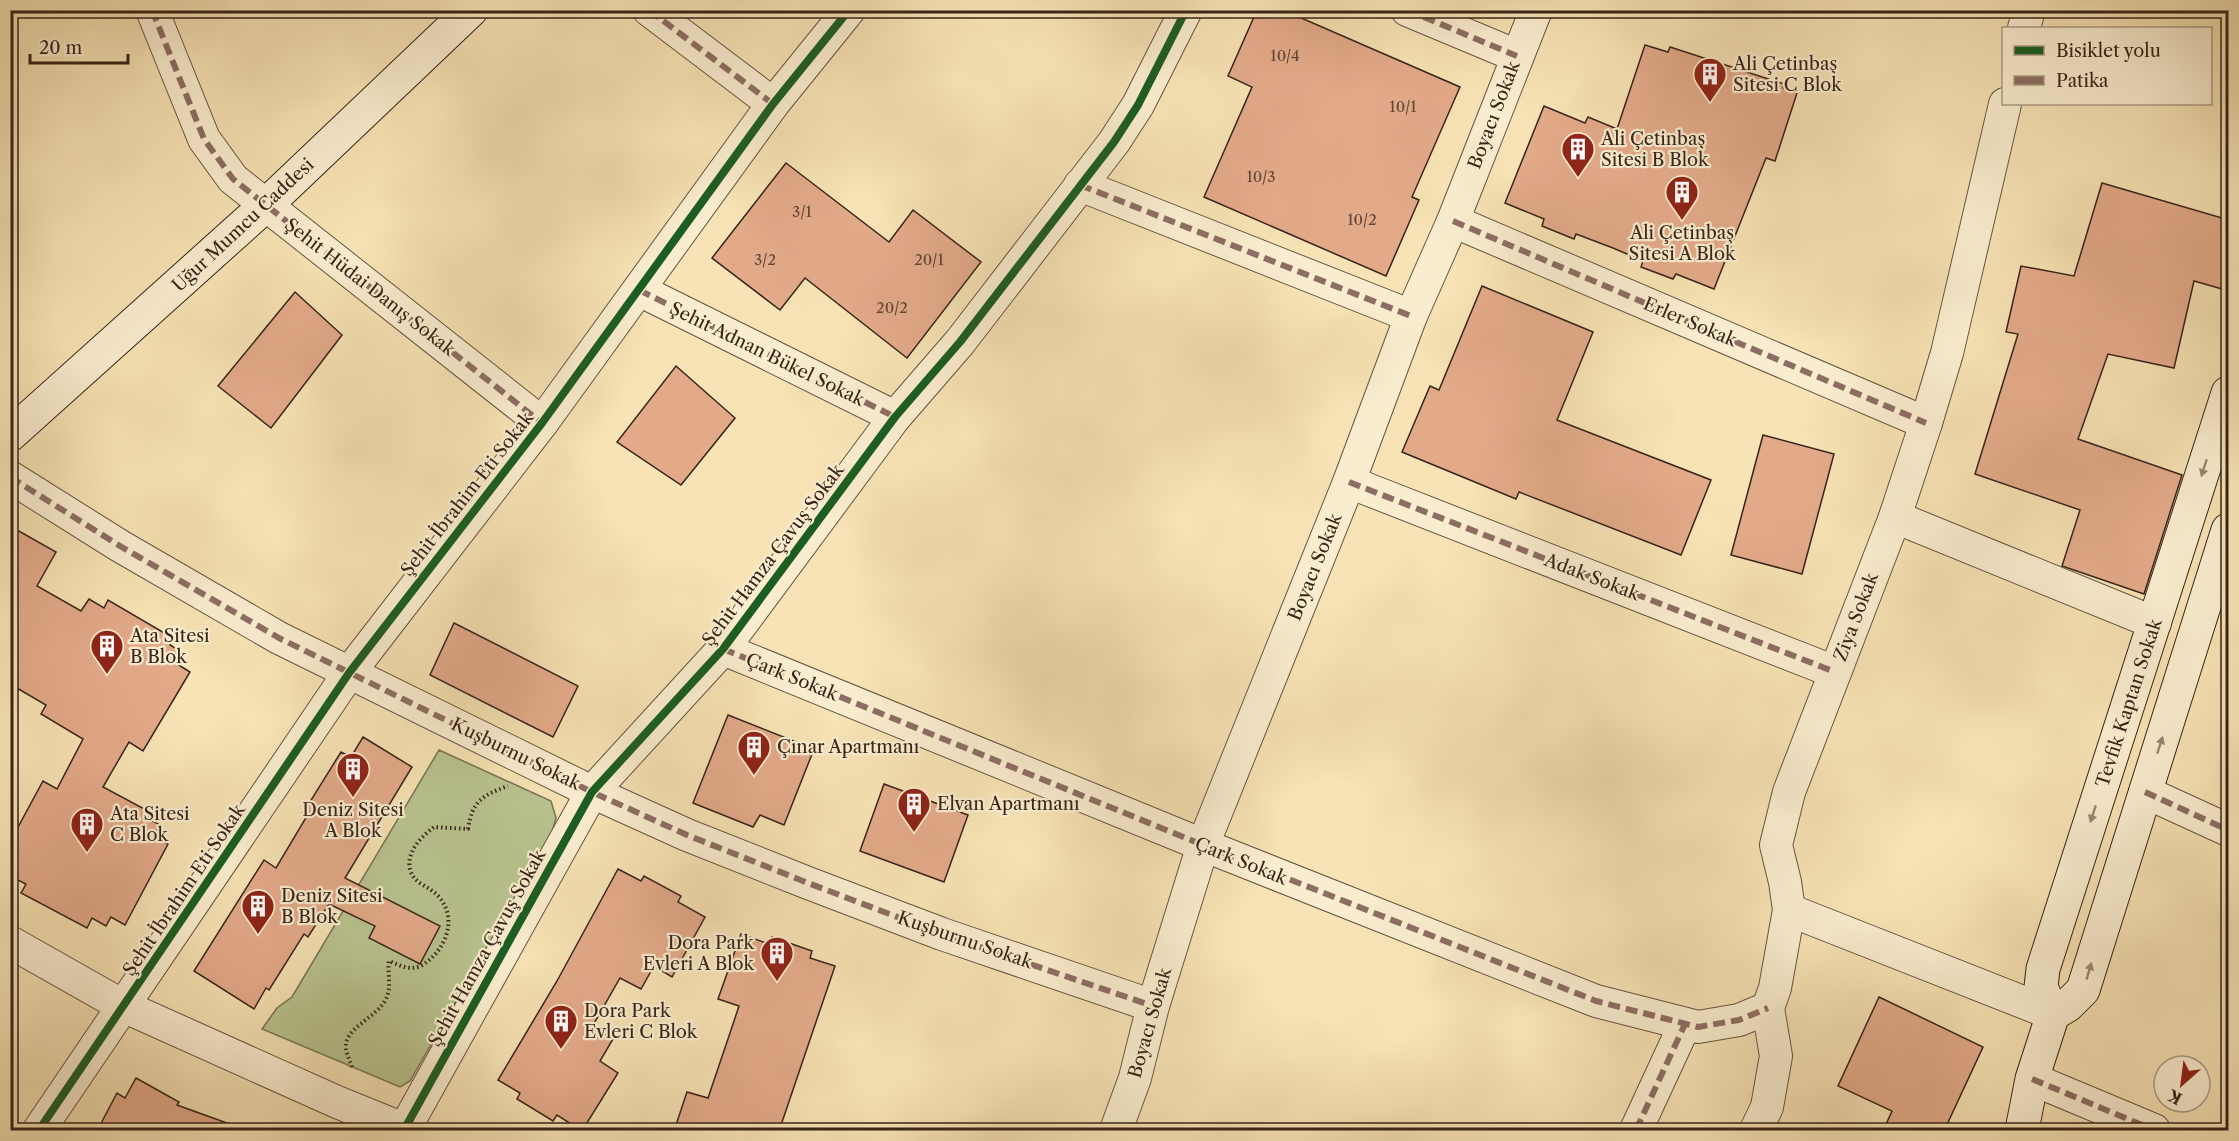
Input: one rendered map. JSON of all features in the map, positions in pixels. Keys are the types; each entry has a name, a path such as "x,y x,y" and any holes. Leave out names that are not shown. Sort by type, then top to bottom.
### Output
{"street":[{"name":"Şehit Hüdai Danış Sokak","path":"152,10 204,139 233,179 542,423"},
{"name":"Uğur Mumcu Caddesi","path":"10,435 266,205 471,10"},
{"path":"649,10 773,104"},
{"name":"Şehit İbrahim Eti Sokak","path":"39,1131 349,673 542,423 773,104 849,10"},
{"name":"Şehit Hamza Çavuş Sokak","path":"405,1130 592,792 723,649 895,417 960,342 1114,142 1138,105 1186,10"},
{"path":"1407,10 1517,56"},
{"name":"Boyacı Sokak","path":"1116,1131 1135,1078 1153,1006 1203,845 1349,482 1411,316 1453,221 1536,10"},
{"path":"2024,27 2029,10"},
{"name":"Ziya Sokak","path":"1756,1131 1767,1107 1776,1056 1768,1008 1775,988 1789,910 1776,845 1789,792 1895,517 1926,423 1947,353 2006,105"},
{"path":"1080,185 1411,316"},
{"name":"Erler Sokak","path":"1453,221 1926,423"},
{"name":"Şehit Adnan Bükel Sokak","path":"639,290 895,417"},
{"name":"Tevfik Kaptan Sokak","path":"2053,1014 2041,987 2043,969 2229,393"},
{"name":"Kuşburnu Sokak","path":"10,477 120,546 269,633 592,792 687,835 808,883 942,933 1153,1006"},
{"name":"Adak Sokak","path":"1349,482 1835,672"},
{"path":"1895,517 2156,622"},
{"path":"2022,1131 2032,1079 2053,1014 2068,1005 2083,990 2229,530"},
{"name":"Çark Sokak","path":"723,649 1203,845 1596,1001 1698,1027 1739,1020 1768,1008"},
{"path":"2145,792 2229,830"},
{"path":"1789,910 2053,1014"},
{"path":"10,942 123,1006 405,1130"},
{"path":"1636,1131 1685,1024"},
{"path":"2032,1079 2154,1131"}],"path":[{"path":"352,1067 346,1049 346,1039 354,1028 366,1022 387,998 389,961 403,967 413,968 423,964 437,952 446,939 449,923 446,909 438,895 414,879 409,868 414,847 434,827 468,828 470,814 475,804 496,790 514,784"}],"green space":[{"path":"439,750 551,801 556,818 551,836 410,1081 400,1087 262,1029 277,1008 292,997"}],"building":[{"path":"1257,10 1283,10 1460,87 1412,197 1419,200 1386,276 1204,197 1252,87 1228,76"},
{"path":"1645,45 1668,52 1670,47 1784,84 1783,88 1797,93 1775,161 1766,158 1714,289 1676,274 1673,279 1641,267 1643,261 1576,234 1574,239 1542,226 1544,219 1505,203 1544,106 1585,123 1588,117 1617,129"},
{"path":"786,163 889,242 913,210 981,262 907,358 805,278 780,310 712,258"},
{"path":"2102,183 2229,220 2229,291 2194,281 2174,368 2108,354 2078,439 2182,475 2144,594 2062,566 2080,510 1975,474 2018,334 2006,332 2021,266 2074,276"},
{"path":"1482,286 1593,332 1557,420 1711,480 1681,555 1519,492 1516,499 1402,452 1430,386 1439,390"},
{"path":"295,292 342,335 271,428 218,386"},
{"path":"676,366 735,418 681,485 617,442"},
{"path":"1763,435 1834,454 1802,574 1731,555"},
{"path":"10,526 56,552 37,586 81,611 89,599 104,608 108,600 173,638 170,645 183,653 177,664 190,672 143,751 129,742 103,787 150,812 147,818 160,825 154,836 168,844 125,925 111,917 106,926 92,918 87,928 21,893 26,884 10,876 10,842 43,781 57,789 83,739 41,714 46,705 10,684"},
{"path":"454,623 578,686 553,737 430,675"},
{"name":"Çınar Apartmanı","path":"728,715 814,749 784,825 760,815 753,827 693,803"},
{"path":"363,737 412,767 345,878 440,926 420,964 369,938 375,926 329,904 308,937 304,934 269,990 266,988 254,1009 194,971 264,860 276,868 307,816 303,813 341,752 351,757"},
{"name":"Elvan Apartmanı","path":"884,784 968,815 944,882 860,851"},
{"path":"618,869 641,881 644,876 681,896 678,902 705,917 672,977 654,966 641,989 620,978 592,1027 613,1039 600,1061 618,1073 582,1131 557,1115 553,1121 517,1099 520,1093 498,1080 557,981"},
{"path":"741,934 769,944 772,937 812,951 810,958 835,966 779,1131 674,1131 687,1092 708,1098 739,1006 718,999"},
{"path":"1879,997 1983,1047 1944,1131 1883,1131 1892,1111 1838,1086"},
{"path":"136,1078 179,1102 177,1105 238,1127 237,1131 97,1131 117,1093 125,1098"}],"marked path":[{"path":"152,10 204,139 233,179 542,423"},
{"path":"649,10 773,104"},
{"path":"1407,10 1517,56"},
{"path":"1080,185 1411,316"},
{"path":"1453,221 1926,423"},
{"path":"639,290 895,417"},
{"path":"10,477 120,546 279,638 592,792 687,835 808,883 942,934 1153,1006"},
{"path":"1349,482 1835,672"},
{"path":"723,649 1203,845 1596,1001 1698,1027 1739,1020 1768,1008"},
{"path":"2145,792 2228,830"},
{"path":"1636,1130 1685,1024"},
{"path":"2032,1079 2154,1130"}],"cycle path":[{"path":"39,1130 349,673 542,423 773,104 849,10"},
{"path":"404,1130 592,792 723,649 895,417 960,342 1114,142 1138,105 1186,10"}],"place":[{"name":"Ali Çetinbaş Sitesi C Blok","path":"1710,103"},
{"name":"Ali Çetinbaş Sitesi B Blok","path":"1578,178"},
{"name":"Ali Çetinbaş Sitesi A Blok","path":"1682,221"},
{"name":"Ata Sitesi B Blok","path":"107,675"},
{"name":"Çınar Apartmanı","path":"754,776"},
{"name":"Deniz Sitesi A Blok","path":"353,798"},
{"name":"Elvan Apartmanı","path":"914,833"},
{"name":"Ata Sitesi C Blok","path":"87,853"},
{"name":"Deniz Sitesi B Blok","path":"258,935"},
{"name":"Dora Park Evleri A Blok","path":"777,982"},
{"name":"Dora Park Evleri C Blok","path":"561,1050"}]}
